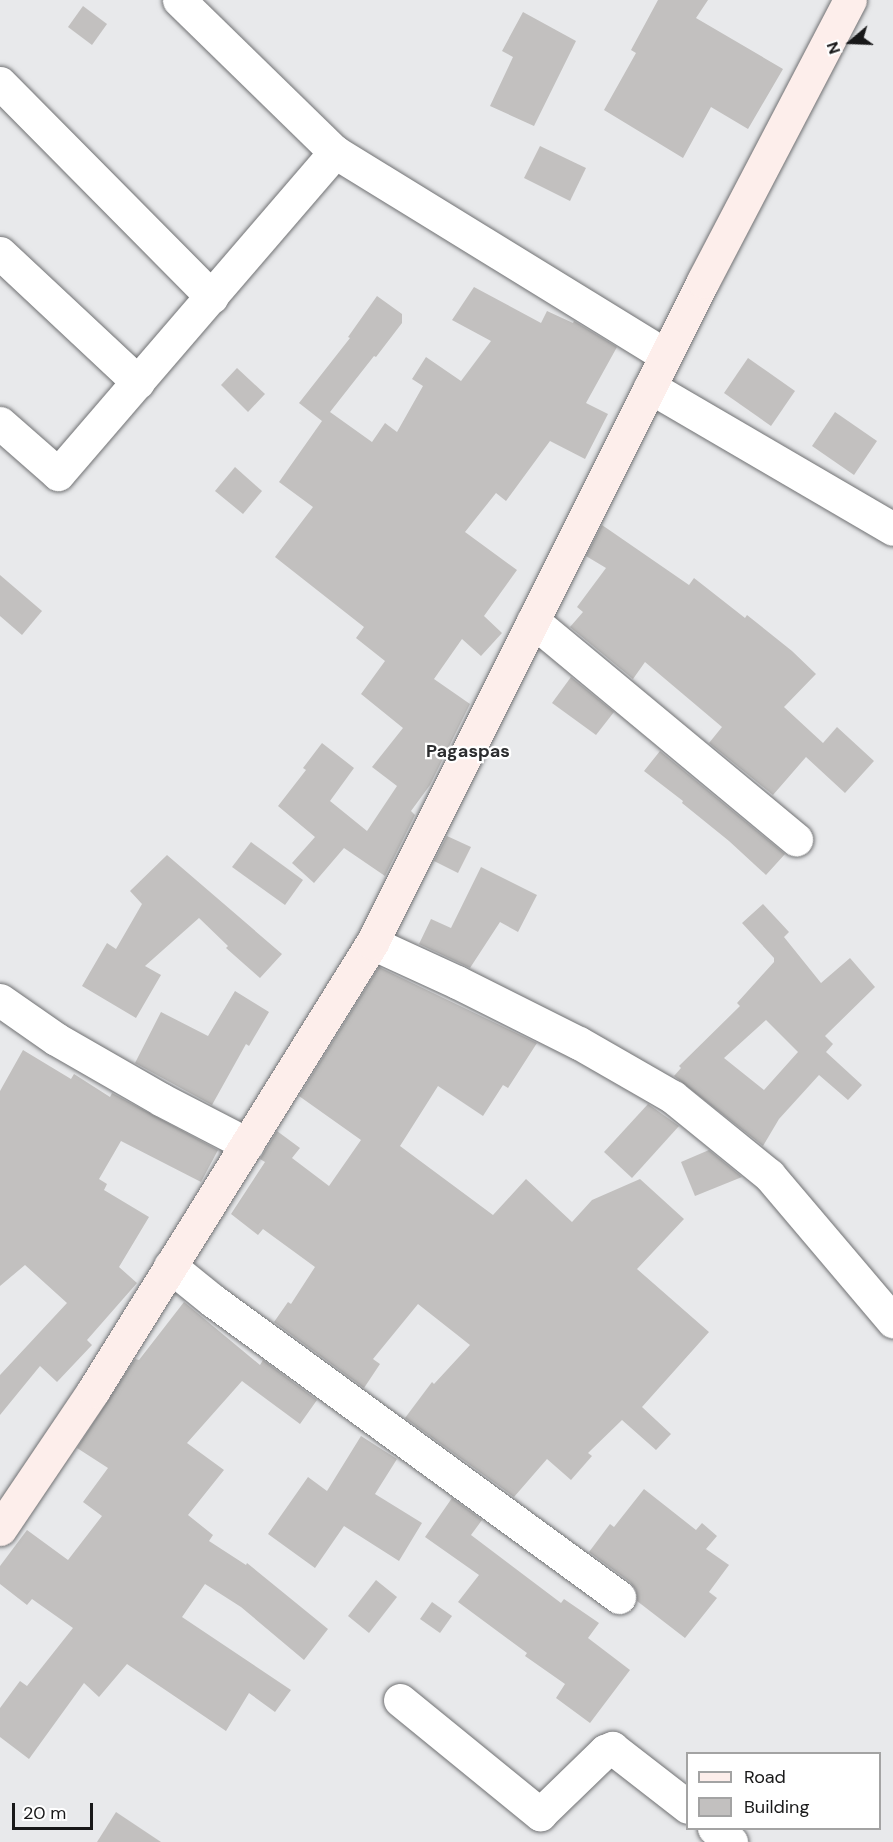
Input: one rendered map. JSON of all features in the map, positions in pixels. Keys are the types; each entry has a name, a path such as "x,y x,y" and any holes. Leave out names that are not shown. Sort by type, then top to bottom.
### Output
{"main road":[{"path":"0,1529 93,1391 372,943 665,355 850,0"}],"street":[{"path":"179,0 335,152 665,355"},
{"path":"0,83 212,297"},
{"path":"0,423 58,474 335,152"},
{"path":"0,253 138,382"},
{"path":"650,387 893,529"},
{"path":"533,621 796,839"},
{"path":"372,943 457,982 568,1038 673,1097 769,1175 893,1321"},
{"path":"0,1000 56,1039 162,1100 247,1144"},
{"path":"170,1266 212,1300 619,1597"},
{"path":"400,1700 540,1814 605,1750 612,1748 686,1806"},
{"path":"716,1830 731,1842"}],"building":[{"path":"658,0 708,0 696,18 783,69 748,129 711,107 683,158 604,110 636,53 631,50"},
{"path":"83,6 107,24 92,45 68,27"},
{"path":"523,12 576,41 534,126 490,106 513,57 502,51"},
{"path":"540,146 586,168 570,201 524,178"},
{"path":"474,287 541,323 547,311 573,323 574,321 617,347 586,403 608,414 585,459 550,441 506,501 496,493 465,532 517,570 484,616 502,633 481,656 462,639 434,679 470,704 430,785 411,811 415,815 385,876 344,848 314,883 292,863 315,837 278,806 306,770 303,768 322,743 354,768 330,801 367,831 397,786 372,767 403,728 361,694 385,661 356,638 364,627 275,557 313,507 279,482 322,421 299,403 350,338 348,337 377,296 402,314 402,323 330,412 372,442 385,423 397,432 423,386 412,379 426,357 461,381 491,341 452,320"},
{"path":"748,358 795,391 771,426 724,393"},
{"path":"237,368 265,394 248,412 221,385"},
{"path":"835,412 877,441 854,475 812,446"},
{"path":"235,467 262,491 243,514 215,491"},
{"path":"602,525 689,585 694,578 745,618 747,615 792,651 816,674 784,707 823,743 837,727 874,761 845,793 806,757 773,795 709,743 722,727 645,662 633,679 570,627 583,612 577,607 606,568 586,556"},
{"path":"0,575 42,611 22,635 0,616"},
{"path":"571,677 614,712 596,735 552,703"},
{"path":"660,751 785,854 766,875 682,803 683,801 644,771"},
{"path":"447,836 471,847 458,873 434,861"},
{"path":"251,842 303,880 285,905 232,867"},
{"path":"167,855 282,954 260,978 226,948 228,946 199,918 145,966 161,975 136,1018 82,986 107,943 116,949 142,904 130,891"},
{"path":"481,867 537,895 518,932 500,922 470,968 419,944 431,919 451,928"},
{"path":"763,904 789,932 784,937 821,983 850,958 875,987 825,1036 833,1044 826,1052 862,1085 848,1100 819,1075 779,1119 763,1146 674,1076 681,1068 679,1066 740,1006 737,1003 774,962 774,958 742,923","holes":["766,1020 798,1052 764,1090 724,1058"]},
{"path":"379,967 537,1043 508,1088 503,1085 483,1116 438,1086 400,1146 493,1215 526,1179 572,1222 592,1200 640,1179 684,1219 637,1269 709,1332 642,1407 671,1434 656,1450 622,1420 588,1453 592,1456 571,1480 547,1459 514,1497 405,1418 432,1382 434,1384 470,1345 418,1304 373,1359 380,1364 364,1388 274,1322 288,1302 291,1304 315,1267 263,1229 258,1235 231,1214 265,1162 260,1159 277,1131 300,1148 292,1158 329,1186 361,1140 299,1096"},
{"path":"235,991 269,1012 249,1046 246,1044 212,1105 135,1063 161,1012 208,1036"},
{"path":"23,1050 71,1079 74,1074 110,1097 112,1093 218,1150 201,1182 121,1141 99,1179 107,1184 104,1190 149,1217 119,1267 137,1283 87,1340 92,1345 57,1382 40,1366 0,1415 0,1375 67,1303 25,1265 0,1286 0,1091"},
{"path":"648,1104 679,1126 632,1178 604,1152"},
{"path":"709,1150 742,1177 695,1196 681,1162"},
{"path":"184,1302 260,1365 263,1360 317,1400 300,1424 242,1381 187,1443 224,1470 188,1515 213,1535 209,1541 246,1565 247,1563 328,1629 304,1660 241,1607 205,1584 182,1617 291,1690 275,1712 249,1693 226,1731 127,1664 99,1697 84,1683 29,1759 0,1737 0,1708 20,1681 27,1686 73,1628 32,1599 27,1605 0,1584 0,1566 27,1530 68,1560 102,1516 83,1502 108,1468 77,1448 135,1359 139,1360"},
{"path":"361,1436 397,1459 375,1494 422,1523 399,1561 344,1526 315,1568 268,1534 308,1477 327,1491"},
{"path":"644,1489 696,1530 702,1523 717,1536 706,1549 729,1565 709,1592 717,1598 685,1638 637,1601 636,1590 630,1582 589,1552 610,1524 614,1527"},
{"path":"452,1498 482,1520 471,1535 561,1603 564,1599 599,1623 588,1638 630,1670 590,1723 556,1698 565,1684 525,1656 527,1653 458,1602 479,1575 425,1537"},
{"path":"376,1580 397,1597 369,1633 348,1616"},
{"path":"432,1602 452,1616 440,1633 420,1619"},
{"path":"116,1812 161,1842 97,1842"}],"district":[{"name":"Pagaspas","path":"468,751"}]}
